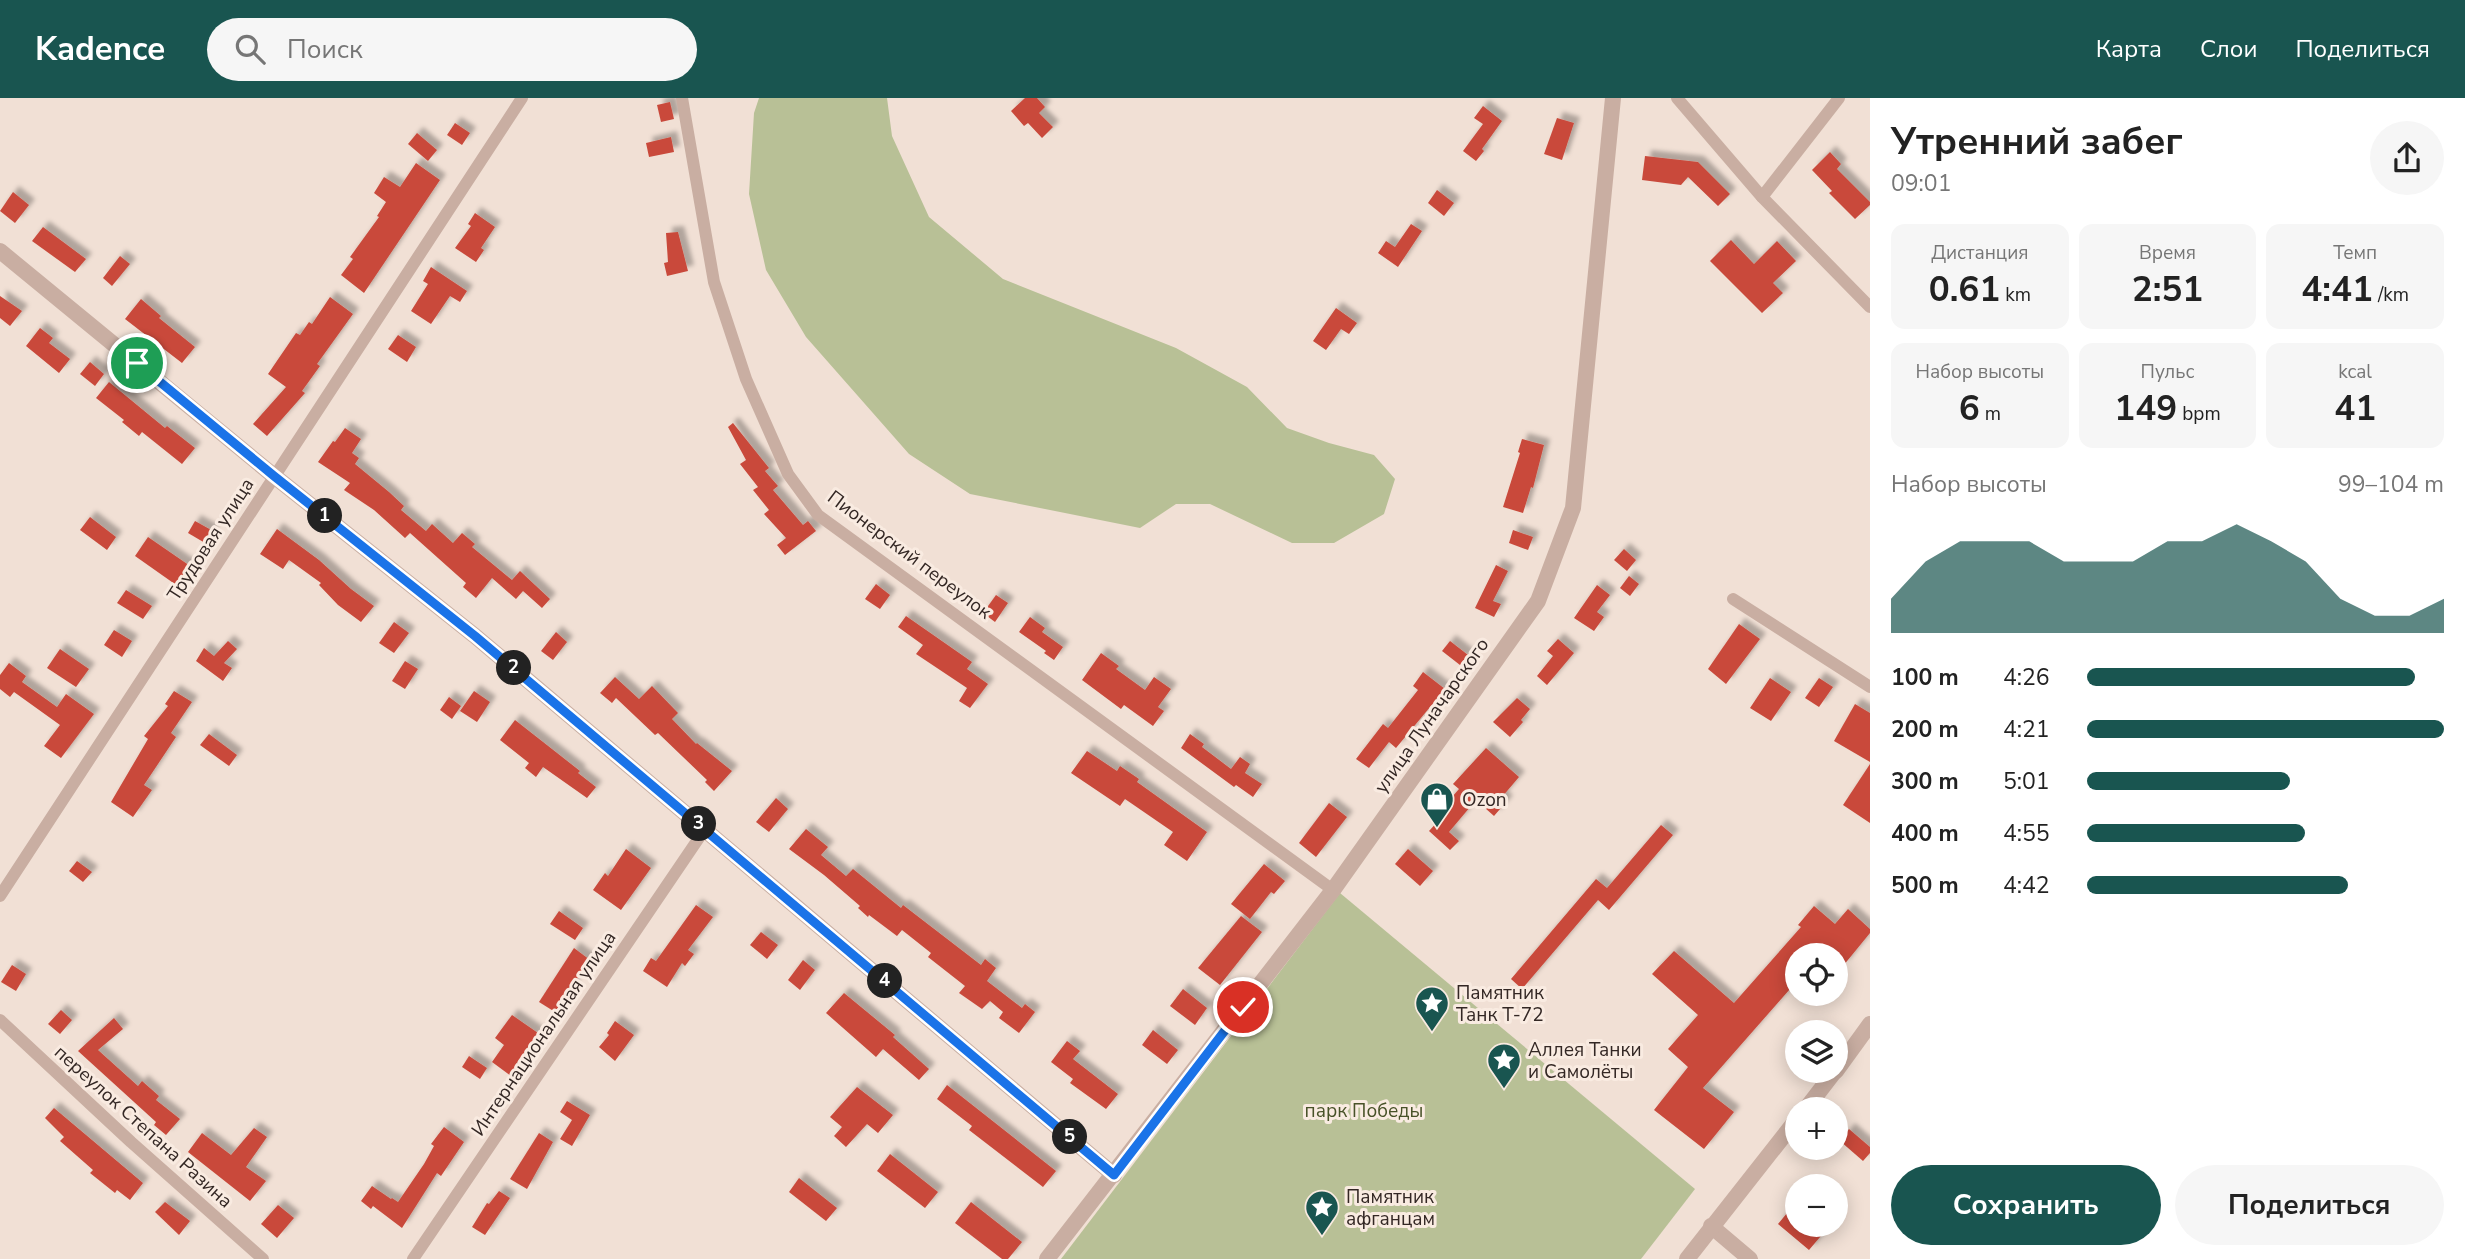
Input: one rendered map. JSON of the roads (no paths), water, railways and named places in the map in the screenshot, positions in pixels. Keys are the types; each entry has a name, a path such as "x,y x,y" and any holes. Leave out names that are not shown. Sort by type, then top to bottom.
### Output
{"street":[{"name":"Трудовая улица","path":"0,896 522,98"},
{"name":"Пионерский переулок","path":"682,98 714,282 746,379 788,474 818,515 1333,890"},
{"name":"улица Луначарского","path":"1047,1259 1333,890 1538,601 1573,508 1613,98"},
{"path":"1677,98 1762,197 1870,307"},
{"path":"1762,197 1839,98"},
{"path":"0,251 274,476 475,636 1114,1175"},
{"path":"1732,599 1870,687"},
{"name":"Интернациональная улица","path":"413,1259 705,829"},
{"name":"переулок Степана Разина","path":"0,1020 131,1142 263,1259"},
{"path":"1848,1054 1870,1024"},
{"path":"1815,1097 1826,1083"},
{"path":"1687,1259 1785,1134"},
{"path":"1711,1226 1750,1259"}],"place":[{"name":"Ozon","path":"1437,829"},
{"name":"Памятник Танк Т-72","path":"1432,1033"},
{"name":"Аллея Танки и Самолёты","path":"1504,1090"},
{"name":"Памятник афганцам","path":"1322,1237"}],"park label":[{"name":"парк Победы","path":"1364,1110"}]}
